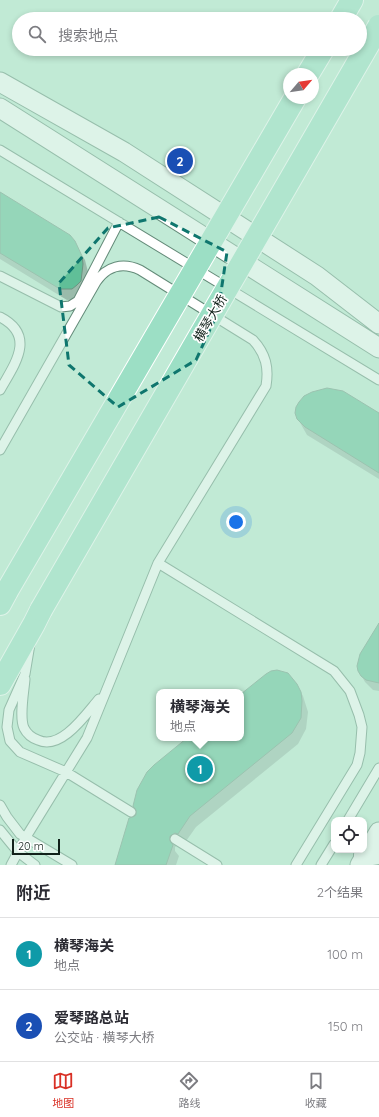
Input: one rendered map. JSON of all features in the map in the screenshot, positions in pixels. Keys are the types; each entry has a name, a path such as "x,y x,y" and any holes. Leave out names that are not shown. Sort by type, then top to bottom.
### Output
{"main road":[{"path":"344,12 352,0"},
{"name":"横琴大桥","path":"367,47 379,26"},
{"path":"312,68 319,56"},
{"name":"横琴大桥","path":"0,684 37,617 362,56"},
{"path":"4,598 291,104"}],"street":[{"path":"0,82 130,156 317,276 379,324"},
{"path":"0,108 379,348"},
{"path":"368,858 379,832"}],"lane":[{"path":"0,150 379,380"},
{"path":"0,276 61,307 70,306 78,301 119,222"},
{"path":"0,450 96,282 106,271 119,266 134,267 140,270 254,340 265,357 267,366 266,386 158,562 87,738 26,837 11,865"},
{"path":"0,317 8,321 14,328 18,336 20,354 0,390"},
{"path":"158,562 334,671 350,691 360,715 362,727 362,740 357,765 296,865"},
{"path":"37,617 25,674 22,716 24,728 31,737 42,742 53,742 63,737 104,693"},
{"path":"25,674 9,710 7,727 10,741 20,752 66,772 131,812"},
{"path":"350,817 379,768"},
{"path":"0,805 6,817 20,834 72,865"},
{"path":"0,830 18,852 35,865"},
{"path":"175,839 217,865"},
{"path":"322,865 331,849"}],"highlighted area":[{"path":"159,217 227,252 218,312 196,360 118,407 69,365 59,283 108,228"}],"building":[{"path":"0,192 70,235 75,241 82,256 83,264 81,281 72,289 60,289 0,253"},
{"path":"327,388 343,391 379,413 379,473 305,427 297,419 295,413 296,407 304,396"},
{"path":"379,623 379,683 366,680 361,676 357,666 360,654"},
{"path":"277,670 288,673 297,684 301,692 301,718 292,733 190,816 178,834 175,833 170,836 170,841 173,845 166,865 115,865 129,818 136,815 136,810 133,806 137,790 147,772 183,741 244,741 244,692 271,671"}],"place":[{"name":"爱琴路总站","path":"180,161"},
{"name":"横琴海关","path":"200,769"}]}
